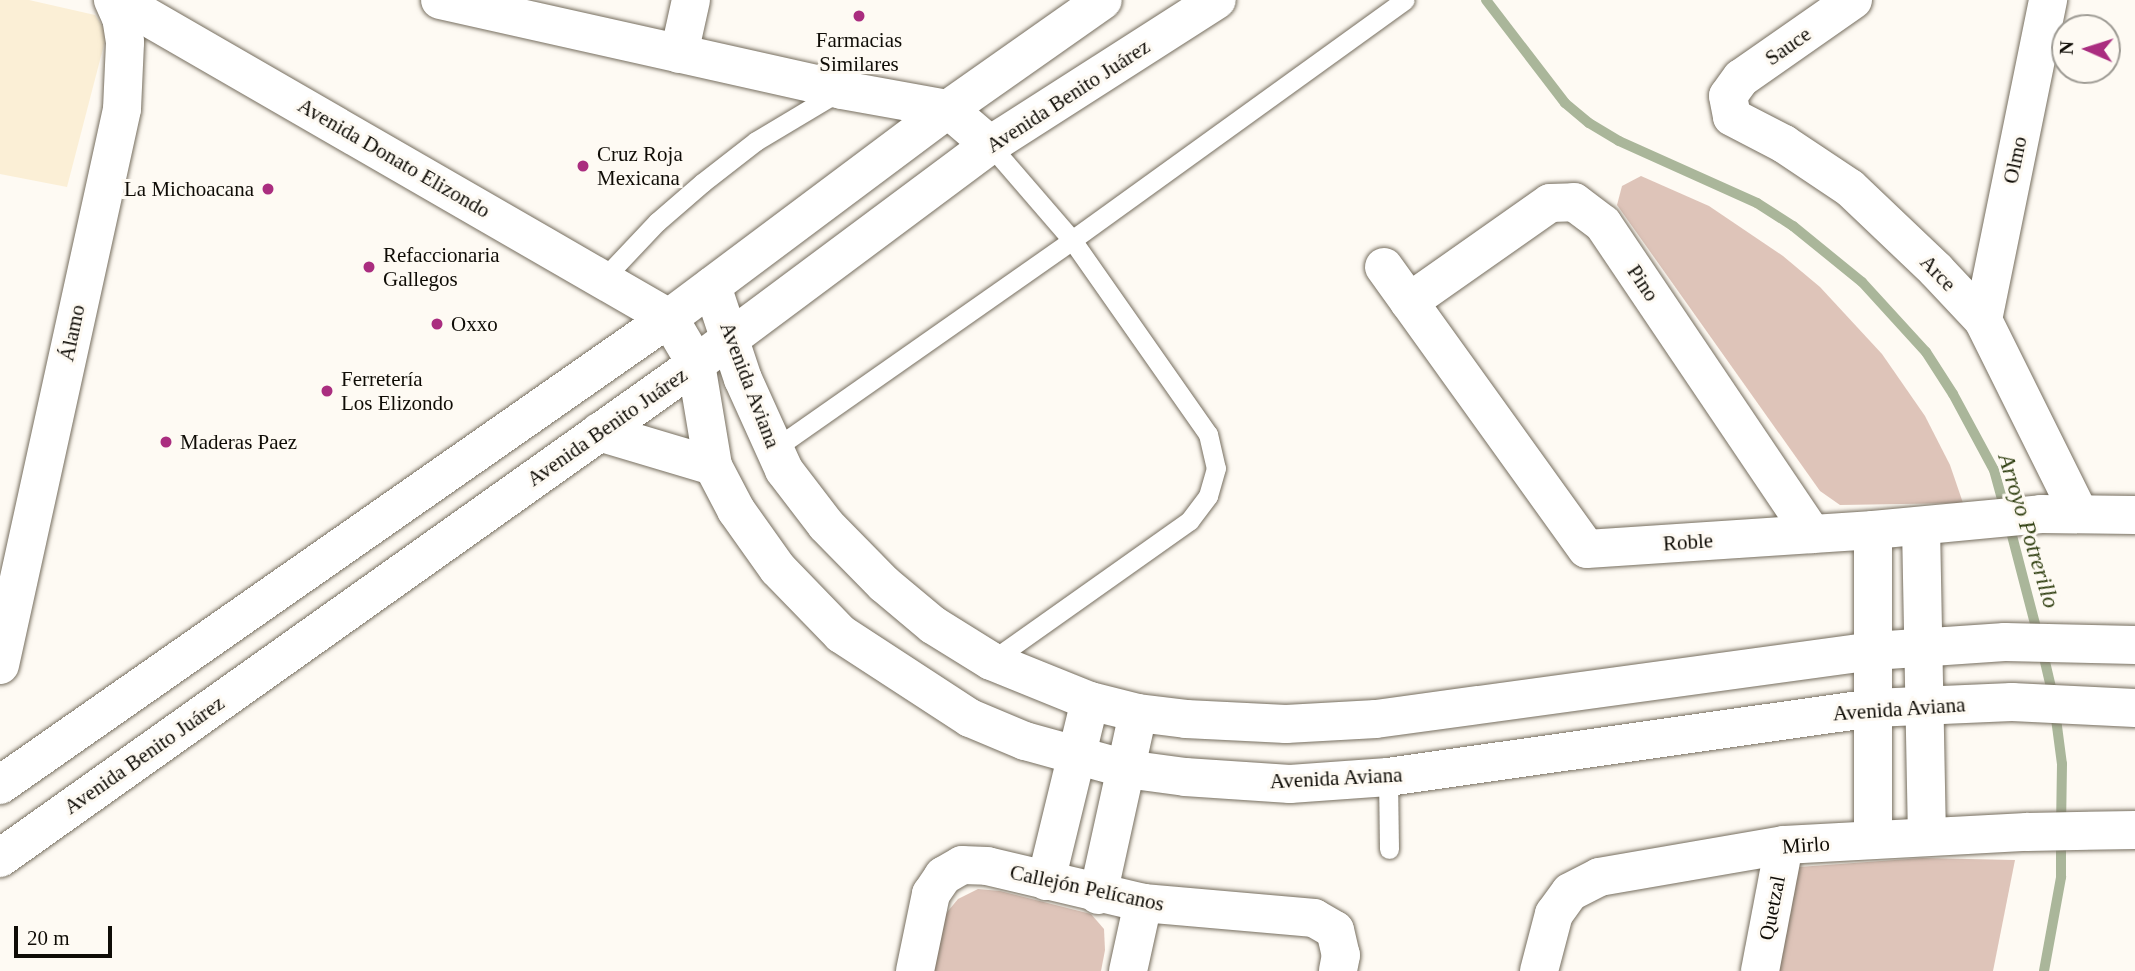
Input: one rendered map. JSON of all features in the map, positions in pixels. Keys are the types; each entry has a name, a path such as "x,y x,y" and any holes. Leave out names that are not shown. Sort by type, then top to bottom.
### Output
{"street":[{"name":"Avenida Donato Elizondo","path":"115,0 604,278 669,318"},
{"name":"Álamo","path":"0,665 122,109 125,42 115,0"},
{"path":"440,0 842,90 948,109 990,145"},
{"path":"678,54 691,0"},
{"path":"0,785 669,318 948,109 1103,0"},
{"name":"Avenida Benito Juárez","path":"1,856 731,338 990,145 1217,0"},
{"name":"Sauce","path":"1728,96 1741,78 1853,0"},
{"name":"Olmo","path":"1983,320 2048,0"},
{"name":"Arce","path":"1728,96 1732,117 1784,144 1850,188 1936,270 1983,320 2078,513"},
{"name":"Pino","path":"1409,302 1550,203 1574,202 1603,224 1812,534"},
{"name":"Roble","path":"1384,267 1587,549 1873,530 2040,514 2135,515"},
{"name":"Avenida Aviana","path":"712,286 748,390 784,470 826,525 884,583 933,625 991,661 1090,701 1138,713 1186,719 1286,724 1376,719 1873,650 2005,642 2135,645"},
{"path":"669,318 696,363"},
{"name":"Avenida Aviana","path":"696,363 713,466 736,510 778,569 841,634 970,718 1076,757 1126,769 1185,777 1290,784 1388,777 1873,708 2012,702 2118,707"},
{"path":"599,432 713,466"},
{"path":"1922,526 1927,837"},
{"path":"1872,840 1873,530"},
{"path":"1046,881 1090,701"},
{"path":"1098,895 1138,713"},
{"name":"Mirlo","path":"1539,971 1554,914 1570,892 1599,877 1784,845 2027,832 2120,830"},
{"name":"Quetzal","path":"1760,971 1784,845"},
{"name":"Callejón Pelícanos","path":"915,971 931,894 943,876 962,865 987,866 1098,895 1143,903 1314,918 1335,930 1341,955 1338,971"},
{"path":"1128,971 1143,903"}],"lane":[{"path":"774,449 1072,240 1405,0"},
{"path":"604,278 657,222 702,183 756,141 842,90"},
{"path":"990,145 1072,240 1208,435 1216,468 1208,496 1189,521 991,661"},
{"path":"1388,777 1389,849"}],"shaded area":[{"path":"0,0 29,0 95,15 107,33 67,187 0,174"},
{"path":"1641,176 1709,206 1783,256 1820,287 1882,354 1925,416 1950,465 1963,503 1840,505 1820,491 1617,205 1622,186"},
{"path":"1922,858 2015,860 1993,971 1772,971 1799,867"},
{"path":"978,889 1000,891 1091,914 1104,929 1105,950 1101,971 934,971 944,916 958,899"}],"waterway":[{"name":"Arroyo Potrerillo","path":"1486,0 1565,103 1589,123 1619,141 1757,203 1793,226 1862,282 1926,352 1953,394 1994,470 2005,510"},
{"name":"Arroyo Potrerillo","path":"2009,524 2038,635"},
{"name":"Arroyo Potrerillo","path":"2042,649 2053,696"},
{"name":"Arroyo Potrerillo","path":"2055,711 2062,764 2061,825"},
{"name":"Arroyo Potrerillo","path":"2044,971 2061,877 2061,840"}],"place":[{"name":"Farmacias Similares","path":"859,16"},
{"name":"Cruz Roja Mexicana","path":"583,166"},
{"name":"La Michoacana","path":"268,189"},
{"name":"Refaccionaria Gallegos","path":"369,267"},
{"name":"Oxxo","path":"437,324"},
{"name":"Ferretería Los Elizondo","path":"327,391"},
{"name":"Maderas Paez","path":"166,442"}]}
